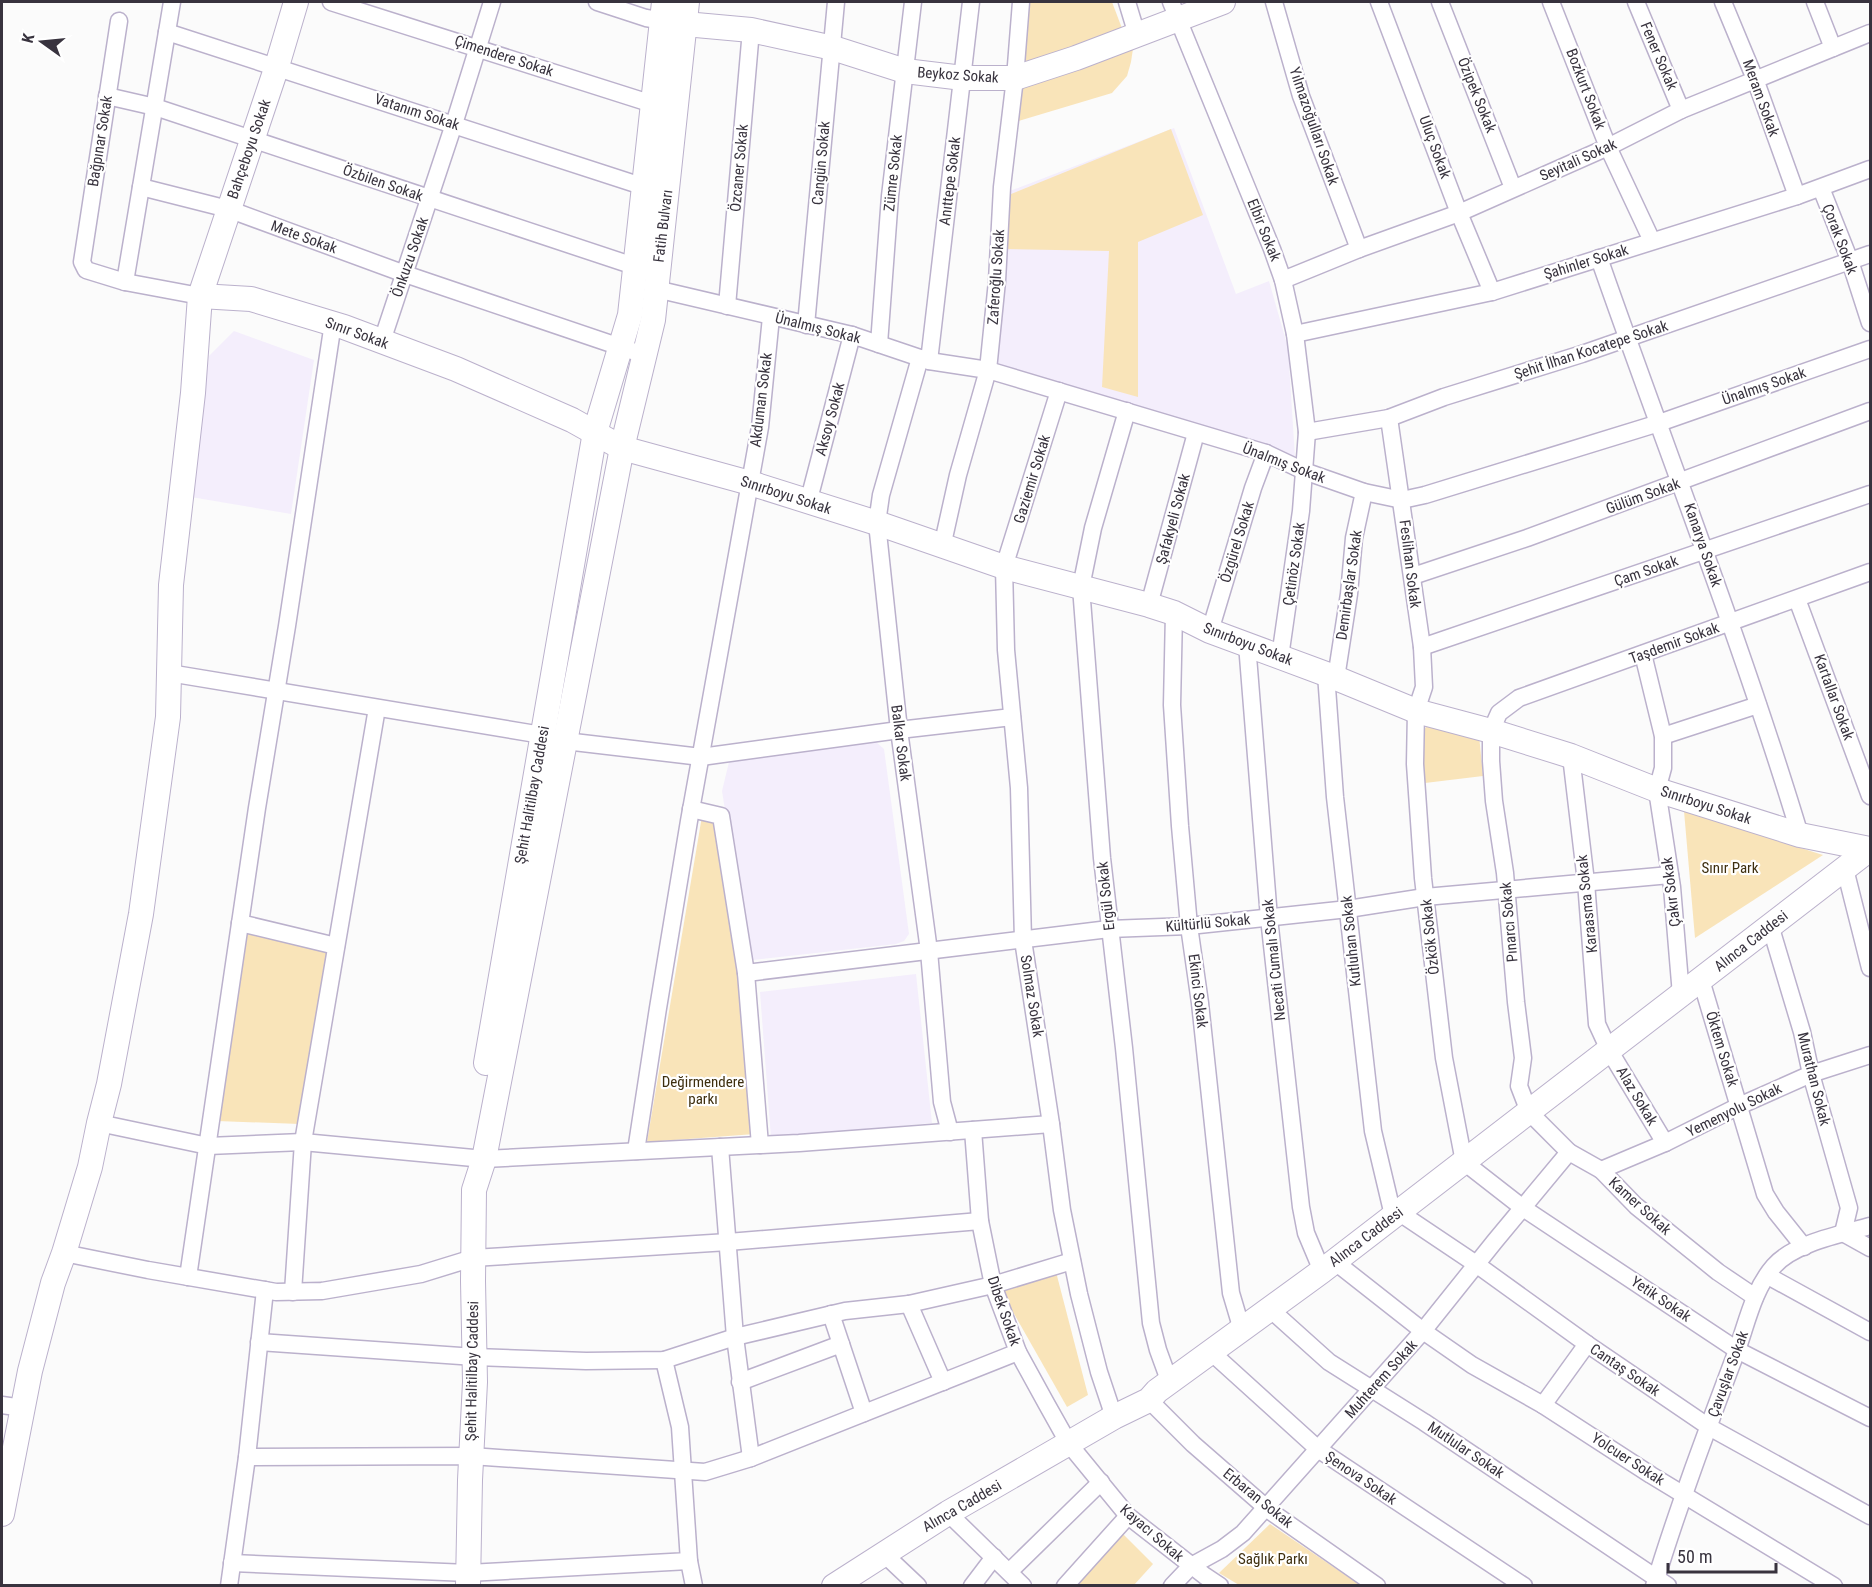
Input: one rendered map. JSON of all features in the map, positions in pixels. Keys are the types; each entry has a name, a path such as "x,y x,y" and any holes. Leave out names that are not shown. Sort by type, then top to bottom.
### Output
{"street":[{"path":"125,282 172,2"},
{"name":"Bahçeboyu Sokak","path":"2,1514 12,1407 30,1371 47,1303 90,1167 109,1084 141,914 168,717 171,585 193,393 200,296 277,66 296,2"},
{"name":"Çimendere Sokak","path":"331,2 676,112"},
{"name":"Önkuzu Sokak","path":"382,341 492,2"},
{"path":"597,2 646,18 675,12 653,104 644,186 650,276"},
{"name":"Cangün Sokak","path":"806,325 836,2"},
{"name":"Zümre Sokak","path":"879,344 890,196 913,2"},
{"name":"Anıttepe Sokak","path":"924,359 963,78 971,2"},
{"name":"Zaferoğlu Sokak","path":"942,547 958,475 988,370 997,281 1002,187 1021,2"},
{"path":"1127,2 1137,35"},
{"name":"Beykoz Sokak","path":"675,12 833,48 905,71 963,78 1015,78 1137,35 1174,10 1223,2"},
{"name":"Yılmazoğulları Sokak","path":"1274,2 1301,96 1359,249"},
{"name":"Uluç Sokak","path":"1379,2 1459,213 1492,292"},
{"name":"Özipek Sokak","path":"1440,2 1514,188"},
{"name":"Bozkurt Sokak","path":"1551,2 1608,147 1652,241"},
{"name":"Fener Sokak","path":"1636,2 1681,110"},
{"name":"Meram Sokak","path":"1724,2 1755,79 1797,196"},
{"path":"1815,2 1833,48"},
{"name":"Elbir Sokak","path":"1174,10 1283,280 1295,334 1307,432 1304,471"},
{"name":"Fatih Bulvarı","path":"622,448 653,320 650,276 667,194 676,112 675,12"},
{"name":"Bağpınar Sokak","path":"82,262 119,21"},
{"name":"Özcaner Sokak","path":"727,306 751,30"},
{"name":"Vatanım Sokak","path":"167,32 667,194"},
{"name":"Seyitali Sokak","path":"1283,280 1359,249 1459,213 1608,147 1681,110 1870,33"},
{"name":"Özbilen Sokak","path":"107,96 154,107 253,139 430,198 650,276"},
{"name":"Şahinler Sokak","path":"1295,334 1492,292 1797,196 1870,169"},
{"name":"Mete Sokak","path":"141,187 228,209 405,274 644,355"},
{"name":"Çorak Sokak","path":"1821,188 1850,261 1870,323"},
{"name":"Şehit İlhan Kocatepe Sokak","path":"1307,432 1389,418 1444,397 1627,339 1870,254"},
{"name":"Kanarya Sokak","path":"1599,258 1681,482 1800,835"},
{"name":"Sınır Sokak","path":"82,262 86,270 125,282 200,296 251,299 333,323 456,369 572,420 622,448"},
{"name":"Ünalmış Sokak","path":"650,276 727,306 852,335 924,359 988,370 1127,411 1266,453 1304,471 1364,492 1402,500 1659,423 1870,349"},
{"name":"Şehit Halitilbay Caddesi","path":"468,1579 475,1383 474,1190 484,1158 553,738 595,432 630,315 650,276"},
{"name":"Akduman Sokak","path":"636,1151 691,809 760,427 771,317"},
{"path":"188,1277 333,323"},
{"name":"Aksoy Sokak","path":"808,503 852,335"},
{"name":"Balkar Sokak","path":"924,359 881,495 877,523 899,730 929,951 942,1102 950,1131"},
{"name":"Gaziemir Sokak","path":"1004,567 1059,391"},
{"name":"Ergül Sokak","path":"1127,411 1093,528 1081,587 1109,929 1125,1060 1151,1323 1170,1383"},
{"name":"Gülüm Sokak","path":"1413,576 1527,538 1870,411"},
{"name":"Feslihan Sokak","path":"1389,418 1422,647 1424,687 1416,711"},
{"name":"Şafakyeli Sokak","path":"1149,605 1196,433"},
{"name":"Şehit Halitilbay Caddesi","path":"553,738 622,448"},
{"name":"Sınırboyu Sokak","path":"622,448 750,483 877,523 1004,567 1174,613 1210,631 1331,676 1416,711 1571,756 1658,790 1800,835 1870,849"},
{"name":"Özgürel Sokak","path":"1210,631 1253,488 1266,453"},
{"name":"Çetinöz Sokak","path":"1280,657 1301,511 1304,471"},
{"name":"Demirbaşlar Sokak","path":"1331,676 1349,594 1354,538 1364,492"},
{"name":"Çam Sokak","path":"1422,647 1870,494"},
{"name":"Solmaz Sokak","path":"1004,567 1006,650 1019,788 1023,940 1062,1210 1099,1372 1114,1417"},
{"name":"Taşdemir Sokak","path":"1491,731 1499,713 1519,698 1870,574"},
{"name":"Kartallar Sokak","path":"1797,598 1870,796"},
{"name":"Ekinci Sokak","path":"1174,613 1172,705 1179,826 1230,1293 1242,1330"},
{"name":"Necati Cumalı Sokak","path":"1247,644 1269,918 1301,1207 1306,1233 1328,1266"},
{"name":"Çakır Sokak","path":"1643,654 1663,736 1663,768 1658,790 1670,875 1681,995"},
{"path":"169,673 553,738 701,757 1012,717"},
{"name":"Kutluhan Sokak","path":"1331,676 1335,797 1373,1131 1395,1209"},
{"path":"1663,736 1758,705"},
{"path":"292,1292 303,1142 377,708"},
{"name":"Özkök Sokak","path":"1416,711 1415,765 1425,897 1444,1058 1464,1162"},
{"name":"Pınarcı Sokak","path":"1491,731 1494,801 1507,890 1516,1002 1524,1058 1519,1086 1529,1112"},
{"name":"Karaasma Sokak","path":"1571,756 1586,882 1597,1024 1609,1050"},
{"path":"691,809 721,816 746,973 759,1144"},
{"name":"Alınca Caddesi","path":"834,1586 948,1513 1114,1417 1149,1400 1157,1391 1328,1266 1395,1209 1464,1162 1870,849"},
{"path":"1845,869 1870,968"},
{"name":"Kültürlü Sokak","path":"746,973 1109,929 1190,926 1348,909 1425,897 1670,875"},
{"path":"240,923 336,946"},
{"name":"Murathan Sokak","path":"1770,926 1802,1032 1811,1074 1849,1208 1843,1233"},
{"name":"Öktem Sokak","path":"1701,980 1765,1194 1776,1212 1804,1247"},
{"name":"Alaz Sokak","path":"1609,1050 1665,1143"},
{"name":"Yemenyolu Sokak","path":"1600,1170 1665,1143 1739,1106 1811,1074 1870,1055"},
{"name":"Kamer Sokak","path":"1529,1112 1569,1152 1600,1170 1636,1206 1718,1272 1755,1297"},
{"path":"99,1123 208,1146 303,1142 484,1158 759,1144 1051,1124"},
{"name":"Dibek Sokak","path":"972,1130 980,1221 993,1285 1018,1352 1069,1444"},
{"path":"720,1146 735,1337 751,1458"},
{"name":"Muhterem Sokak","path":"1172,1586 1191,1566 1222,1549 1243,1533 1423,1331 1569,1152"},
{"name":"Yetik Sokak","path":"1464,1162 1523,1208 1737,1350 1870,1418"},
{"name":"Cantaş Sokak","path":"1395,1209 1708,1427 1870,1516"},
{"path":"64,1253 265,1290 322,1291 421,1274 473,1258 728,1242 980,1221"},
{"name":"Çavuşlar Sokak","path":"1659,1583 1684,1495 1755,1297 1775,1266 1790,1253 1843,1233 1870,1226"},
{"path":"1843,1233 1870,1248"},
{"path":"259,1342 475,1357 586,1361 664,1360 735,1337 831,1314 909,1304 993,1285 1072,1261"},
{"name":"Yolcuer Sokak","path":"1328,1266 1472,1365 1543,1405 1684,1495 1834,1586"},
{"path":"1768,1276 1870,1332"},
{"path":"229,1586 247,1457 265,1290"},
{"path":"909,1304 943,1382"},
{"name":"Mutlular Sokak","path":"1270,1309 1329,1362 1609,1545 1659,1583"},
{"path":"831,1314 864,1413"},
{"path":"740,1382 841,1344"},
{"path":"1543,1405 1587,1344"},
{"path":"247,1457 471,1456 705,1472 751,1458 1018,1352"},
{"name":"Şenova Sokak","path":"1211,1352 1318,1449 1524,1586"},
{"path":"664,1360 680,1426 689,1561 694,1586"},
{"name":"Erbaran Sokak","path":"1149,1400 1193,1444 1265,1507 1377,1586"},
{"name":"Kayacı Sokak","path":"1069,1444 1128,1516 1220,1586"},
{"path":"1009,1572 1101,1482"},
{"path":"948,1513 1023,1586"},
{"path":"1065,1586 1128,1516"},
{"path":"883,1553 918,1586"},
{"path":"972,1586 994,1557"},
{"path":"232,1563 468,1579 689,1561"}],"shaded area":[{"path":"1174,128 1236,294 1269,281 1288,348 1295,457 988,370 1002,194"},
{"path":"234,331 314,360 291,514 191,497 209,356"},
{"path":"876,742 884,749 909,934 904,941 896,944 753,960 748,956 722,791 729,762"},
{"path":"916,974 932,1123 771,1138 760,992"}],"green space":[{"path":"1029,2 1112,2 1123,31 1024,68"},
{"path":"1134,42 1127,76 1112,93 1015,122 1020,76"},
{"path":"1171,129 1203,215 1138,242 1138,397 1102,387 1109,251 1003,249 1006,196"},
{"path":"1428,725 1479,735 1483,776 1425,783 1421,733"},
{"name":"Değirmendere parkı","path":"703,810 723,814 755,1134 647,1142"},
{"name":"Sınır Park","path":"1684,811 1823,855 1695,938"},
{"path":"247,928 330,948 300,1124 217,1121"},
{"path":"1056,1272 1088,1395 1067,1407 1000,1289"},
{"name":"Sağlık Parkı","path":"1270,1524 1360,1585 1239,1585 1219,1573"},
{"path":"1120,1531 1153,1564 1134,1585 1071,1586"}]}
